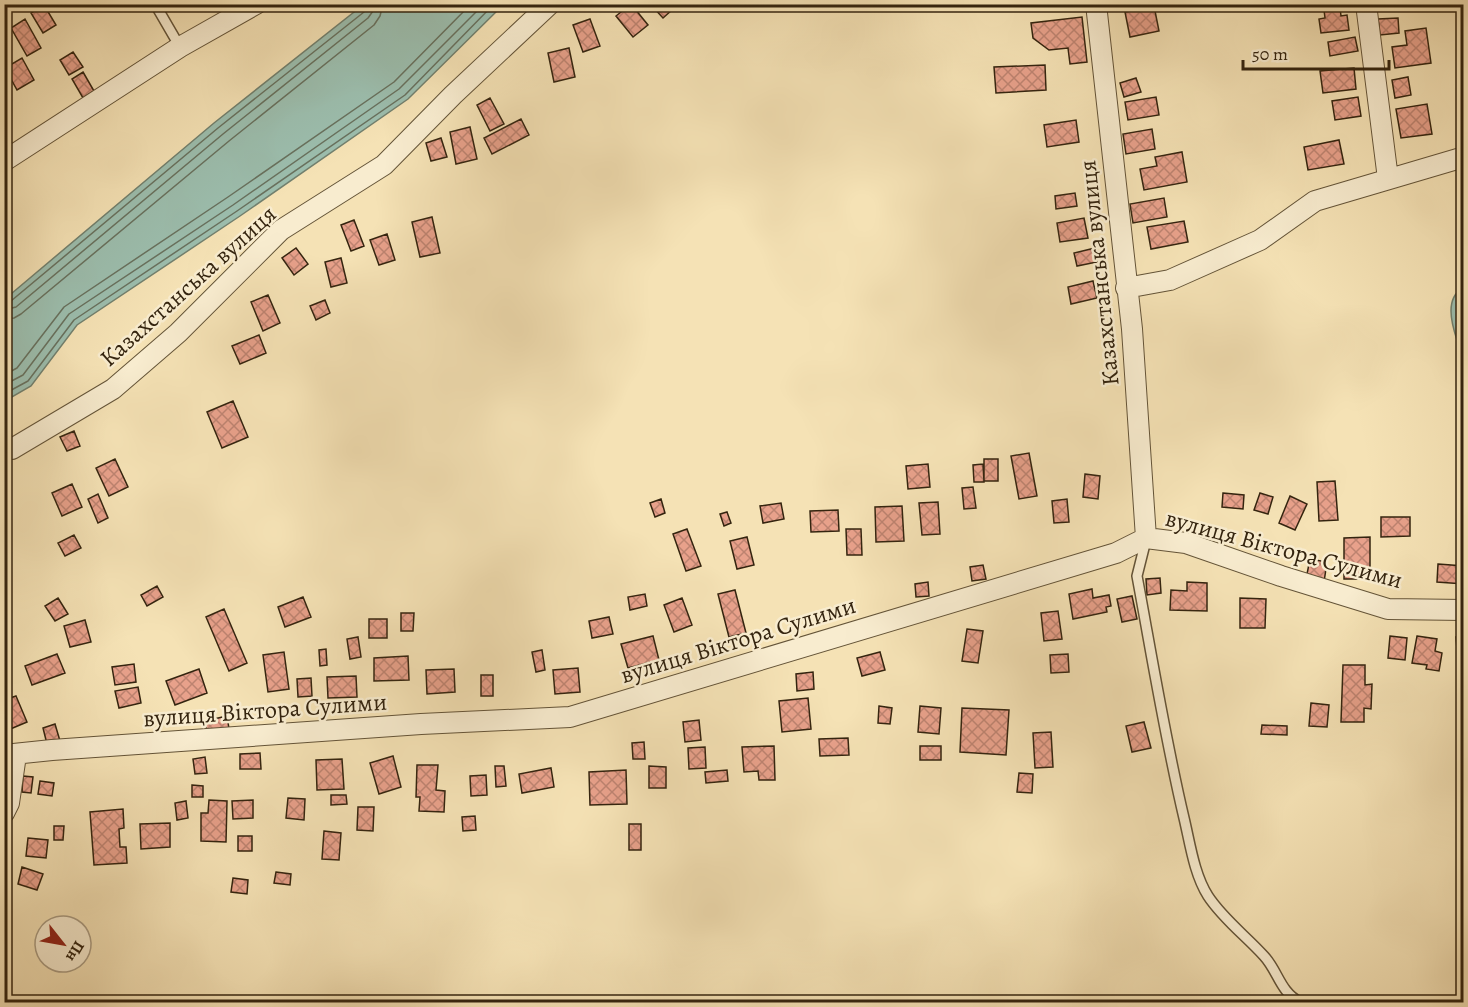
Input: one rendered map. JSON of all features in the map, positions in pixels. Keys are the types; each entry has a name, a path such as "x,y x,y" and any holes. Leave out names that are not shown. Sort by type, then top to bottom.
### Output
{"street":[{"path":"4,161 180,48 256,4"},
{"name":"Казахстанська вулиця","path":"12,449 113,389 178,333 281,230 384,165 453,95 550,4"},
{"name":"Казахстанська вулиця","path":"1096,4 1132,328 1146,538"},
{"path":"1366,4 1388,179"},
{"path":"1126,288 1170,280 1260,240 1315,201 1460,160"},
{"name":"вулиця Віктора Сулими","path":"10,755 52,750 421,724 570,717 1116,553 1146,538 1186,543 1281,576 1388,609 1464,610"},
{"path":"4,813 9,803 10,755"}],"lane":[{"path":"155,4 180,48"},
{"path":"1146,538 1137,576 1179,797 1196,867 1208,896 1237,930 1266,958 1292,999 1300,1002"}],"water":[{"path":"363,5 503,5 408,99 240,216 77,325 31,386 5,401 5,299 214,123"},
{"path":"1463,288 1463,343 1457,340 1451,311 1457,292"}],"building":[{"path":"631,4 648,25 633,37 616,16"},
{"path":"667,4 672,10 663,18 651,5"},
{"path":"1384,4 1414,4 1414,5 1385,11"},
{"path":"44,5 56,25 43,33 31,13"},
{"path":"1154,6 1159,31 1130,37 1125,12"},
{"path":"1340,8 1341,16 1347,15 1349,30 1321,33 1319,19 1325,18 1324,10"},
{"path":"1082,17 1087,62 1070,64 1068,48 1049,50 1033,38 1031,23"},
{"path":"1398,18 1399,33 1380,35 1378,19"},
{"path":"25,19 41,48 27,56 11,28"},
{"path":"590,19 600,46 583,52 573,25"},
{"path":"1426,28 1431,63 1395,68 1392,47 1407,45 1405,31"},
{"path":"1355,37 1358,51 1330,56 1328,42"},
{"path":"569,48 575,77 554,82 548,53"},
{"path":"73,52 83,67 69,75 60,60"},
{"path":"22,58 34,80 17,90 5,68"},
{"path":"1045,65 1046,90 996,93 994,67"},
{"path":"1354,68 1356,89 1323,93 1320,71"},
{"path":"83,72 94,91 83,98 72,79"},
{"path":"1408,77 1411,95 1395,98 1392,80"},
{"path":"1136,78 1141,92 1124,97 1120,83"},
{"path":"1156,97 1159,115 1128,120 1125,102"},
{"path":"1358,97 1361,116 1335,120 1332,101"},
{"path":"490,98 504,124 490,131 477,105"},
{"path":"1427,104 1432,134 1401,138 1396,109"},
{"path":"521,119 529,135 492,154 484,138"},
{"path":"1076,120 1079,142 1047,147 1044,125"},
{"path":"470,127 477,159 456,164 450,132"},
{"path":"1152,129 1155,149 1126,154 1123,134"},
{"path":"441,138 447,157 431,161 426,143"},
{"path":"1339,140 1344,164 1308,170 1304,147"},
{"path":"1182,152 1187,182 1144,190 1140,169 1157,166 1155,157"},
{"path":"1075,193 1077,206 1056,209 1055,196"},
{"path":"1164,198 1167,217 1133,223 1130,204"},
{"path":"432,217 440,253 420,257 412,222"},
{"path":"1084,218 1088,238 1060,242 1057,223"},
{"path":"354,220 364,246 351,251 341,225"},
{"path":"1184,221 1188,242 1151,249 1147,227"},
{"path":"387,234 395,260 379,265 370,240"},
{"path":"296,248 308,264 294,275 282,258"},
{"path":"1095,248 1097,262 1077,266 1074,253"},
{"path":"341,258 347,283 331,287 325,262"},
{"path":"1093,281 1097,298 1071,304 1068,287"},
{"path":"268,295 280,323 263,331 251,302"},
{"path":"325,300 330,313 316,320 310,306"},
{"path":"259,335 266,353 240,364 232,346"},
{"path":"233,401 248,437 222,448 207,412"},
{"path":"74,431 80,446 67,451 60,437"},
{"path":"1029,453 1037,496 1019,499 1011,456"},
{"path":"115,459 128,487 109,496 96,468"},
{"path":"984,459 998,459 998,481 984,481"},
{"path":"928,464 930,487 908,489 906,466"},
{"path":"983,464 984,482 974,482 973,465"},
{"path":"1085,474 1100,476 1098,499 1083,497"},
{"path":"1335,481 1338,520 1319,521 1317,482"},
{"path":"72,484 82,507 62,516 52,493"},
{"path":"973,487 976,508 964,509 962,488"},
{"path":"1223,493 1244,495 1243,509 1222,507"},
{"path":"1260,493 1273,497 1268,514 1254,510"},
{"path":"98,494 108,518 98,523 88,499"},
{"path":"1290,496 1307,504 1295,530 1279,523"},
{"path":"661,499 665,513 655,517 650,503"},
{"path":"1067,499 1069,522 1054,523 1052,501"},
{"path":"938,502 940,534 922,535 919,503"},
{"path":"781,503 784,519 763,523 760,506"},
{"path":"902,506 904,541 876,542 875,507"},
{"path":"838,510 839,531 811,532 810,511"},
{"path":"727,512 731,523 724,526 720,514"},
{"path":"1381,517 1410,517 1410,536 1381,537"},
{"path":"687,529 701,566 686,571 673,534"},
{"path":"846,529 861,529 862,555 847,555"},
{"path":"74,535 81,548 65,556 58,543"},
{"path":"747,537 754,565 737,569 730,541"},
{"path":"1370,537 1370,579 1344,579 1344,538"},
{"path":"1310,559 1327,562 1324,582 1306,579"},
{"path":"1438,564 1464,566 1464,584 1437,582"},
{"path":"983,565 986,579 972,581 970,567"},
{"path":"1160,578 1161,593 1147,595 1146,579"},
{"path":"928,582 929,596 916,597 915,584"},
{"path":"1187,582 1207,583 1207,611 1170,610 1171,590 1187,591"},
{"path":"157,586 163,597 147,606 141,595"},
{"path":"1092,589 1093,598 1109,595 1111,606 1106,607 1107,612 1073,619 1069,594"},
{"path":"735,590 746,633 729,637 718,594"},
{"path":"645,594 647,606 630,610 628,597"},
{"path":"1132,596 1137,619 1122,622 1117,599"},
{"path":"303,597 311,617 285,627 278,607"},
{"path":"58,598 68,614 55,621 45,606"},
{"path":"682,598 692,625 674,632 664,605"},
{"path":"1240,598 1266,599 1265,628 1240,628"},
{"path":"224,609 247,663 229,671 206,617"},
{"path":"1058,611 1062,639 1044,641 1041,613"},
{"path":"401,613 414,613 413,631 401,631"},
{"path":"609,617 613,634 592,638 589,621"},
{"path":"369,619 387,619 387,638 369,638"},
{"path":"85,620 91,642 70,647 64,626"},
{"path":"967,629 983,631 978,663 962,661"},
{"path":"653,636 659,660 628,668 621,644"},
{"path":"1390,636 1407,638 1405,660 1388,658"},
{"path":"1417,636 1437,639 1435,651 1442,653 1439,671 1426,669 1427,665 1412,663"},
{"path":"1464,636 1464,661 1458,661 1456,637"},
{"path":"358,637 361,657 350,659 347,639"},
{"path":"326,649 327,665 320,666 319,650"},
{"path":"542,650 545,670 536,672 532,652"},
{"path":"284,652 289,689 268,692 263,655"},
{"path":"880,652 885,670 862,676 857,658"},
{"path":"57,654 65,673 32,685 25,666"},
{"path":"1068,654 1069,672 1051,673 1050,655"},
{"path":"408,656 409,680 374,681 374,658"},
{"path":"134,664 136,682 115,685 112,667"},
{"path":"1343,665 1365,665 1365,685 1372,684 1371,709 1364,708 1364,722 1341,722"},
{"path":"578,668 580,692 555,694 553,670"},
{"path":"199,669 207,693 175,705 166,681"},
{"path":"454,669 455,692 427,694 426,670"},
{"path":"813,672 814,689 797,691 796,674"},
{"path":"481,675 493,675 493,696 481,696"},
{"path":"356,676 357,697 328,698 327,677"},
{"path":"311,678 312,696 298,697 297,679"},
{"path":"138,687 141,703 119,708 115,691"},
{"path":"16,696 27,722 8,730 4,721 4,700"},
{"path":"808,698 811,729 782,732 779,701"},
{"path":"1311,703 1329,705 1327,727 1309,726"},
{"path":"879,706 892,708 890,724 878,723"},
{"path":"920,706 941,708 939,734 918,732"},
{"path":"962,708 1009,710 1006,755 960,752"},
{"path":"227,716 229,729 207,733 205,721"},
{"path":"699,720 701,740 685,742 683,722"},
{"path":"1144,722 1151,748 1132,752 1126,726"},
{"path":"55,724 60,741 47,744 43,728"},
{"path":"1262,725 1287,726 1287,735 1261,734"},
{"path":"1051,732 1053,767 1035,768 1033,733"},
{"path":"848,738 849,755 820,756 819,739"},
{"path":"644,742 645,759 633,759 632,743"},
{"path":"774,746 775,780 759,780 758,771 744,772 742,747"},
{"path":"920,746 941,746 941,760 920,760"},
{"path":"705,747 706,768 689,769 688,748"},
{"path":"260,753 261,769 240,769 240,754"},
{"path":"393,756 401,787 379,794 370,763"},
{"path":"205,757 207,773 195,774 193,759"},
{"path":"342,759 344,789 317,790 316,760"},
{"path":"417,765 438,765 436,790 445,791 444,812 419,811 420,797 416,797"},
{"path":"495,766 504,766 506,786 496,787"},
{"path":"649,766 666,767 666,788 649,788"},
{"path":"551,768 554,787 522,793 519,774"},
{"path":"626,770 627,804 590,805 589,772"},
{"path":"727,770 728,781 706,783 705,772"},
{"path":"1019,773 1033,774 1032,793 1017,792"},
{"path":"486,775 487,795 471,796 470,776"},
{"path":"23,776 33,777 31,793 22,792"},
{"path":"40,781 54,783 52,796 38,794"},
{"path":"192,785 203,786 203,797 192,797"},
{"path":"331,795 346,795 347,804 331,805"},
{"path":"288,798 305,799 304,820 286,818"},
{"path":"209,800 227,801 226,842 201,841 201,813 208,813"},
{"path":"253,800 253,818 233,819 232,801"},
{"path":"186,801 188,818 177,820 175,803"},
{"path":"358,807 374,807 373,831 357,830"},
{"path":"123,809 124,828 119,829 120,847 126,847 127,863 94,865 90,812"},
{"path":"475,816 476,830 463,831 462,817"},
{"path":"170,823 170,847 141,849 140,824"},
{"path":"629,824 641,824 641,850 629,850"},
{"path":"54,826 64,826 63,840 54,840"},
{"path":"324,831 341,833 339,860 322,859"},
{"path":"238,836 252,836 252,851 238,851"},
{"path":"28,838 48,840 46,858 26,856"},
{"path":"22,867 43,874 37,890 18,884"},
{"path":"276,872 291,874 290,885 274,883"},
{"path":"233,878 248,880 247,894 231,892"}]}
